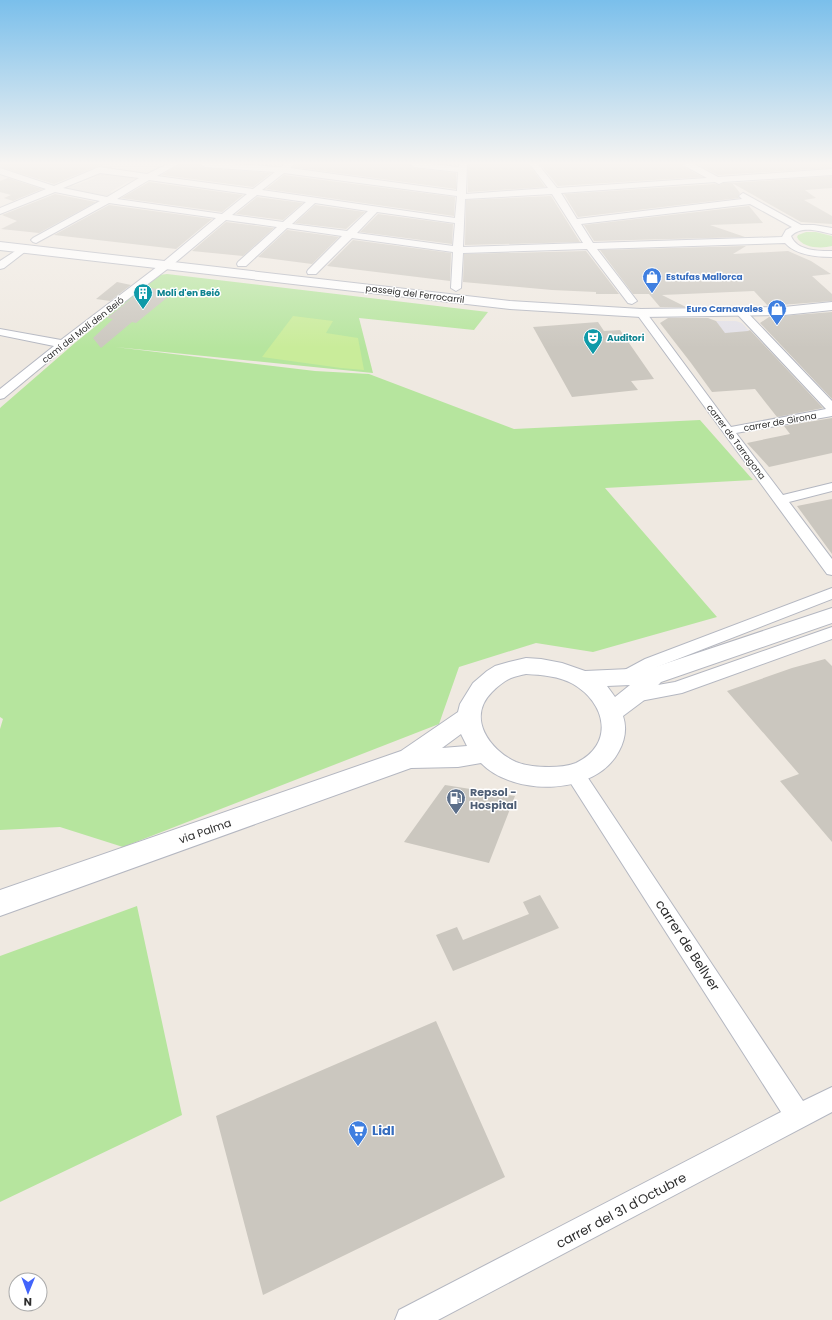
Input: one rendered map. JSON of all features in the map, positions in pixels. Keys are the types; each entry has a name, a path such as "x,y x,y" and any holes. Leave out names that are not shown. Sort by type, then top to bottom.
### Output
{"main road":[{"name":"passeig del Ferrocarril","path":"0,236 510,305 641,313 784,311 832,306"},
{"name":"passeig del Ferrocarril","path":"0,246 170,260 242,264 508,294 632,301 714,301 759,299"},
{"path":"612,712 630,686 653,676 832,615"},
{"path":"526,666 550,667 569,672 583,679 601,694 612,712 615,730 612,742 606,753 593,765 575,774 547,778 521,774 500,765 486,753 471,732 469,716 473,700 483,685 504,672 526,666"},
{"path":"583,679 630,686"},
{"path":"410,758 469,716"},
{"path":"410,758 458,757 486,753"},
{"name":"via Palma","path":"0,903 410,758"}],"street":[{"path":"36,240 62,226"},
{"name":"camí del Molí den Beió","path":"0,395 213,226"},
{"path":"242,264 285,226"},
{"path":"290,226 458,250 787,240"},
{"path":"312,272 358,226"},
{"path":"456,288 460,226"},
{"path":"578,226 590,246 632,301"},
{"path":"796,226 800,228"},
{"path":"832,231 819,228 800,228 788,233 786,236 791,245 804,250 832,254"},
{"path":"0,266 23,249"},
{"path":"741,312 832,408"},
{"name":"carrer de Tarragona","path":"641,313 832,570"},
{"path":"0,332 63,344"},
{"name":"carrer de Girona","path":"728,431 832,412"},
{"path":"780,500 832,487"},
{"path":"630,686 651,663 832,593"},
{"path":"630,686 676,688 832,634"},
{"name":"carrer de Bellver","path":"575,774 799,1117"},
{"name":"carrer del 31 d'Octubre","path":"409,1320 832,1099"}],"shaded area":[{"path":"716,321 736,321 742,323 758,341 718,347"}],"green space":[{"path":"806,232 816,232 832,236 832,246 812,247 799,241 797,237 798,235"},
{"path":"167,274 488,312 474,330 359,318 373,373 115,347 315,371 369,374 514,429 700,420 753,480 605,488 717,617 593,652 536,643 459,667 439,724 123,847 60,827 0,830 0,729 3,719 0,717 0,408 76,342 159,275"},
{"path":"293,316 333,321 326,333 358,338 364,370 262,357"},
{"path":"137,906 182,1115 0,1202 0,956"}],"building":[{"path":"8,226 53,226 39,233 1,229"},
{"path":"71,226 204,226 176,249 54,235"},
{"path":"222,226 255,226 274,228 243,256 192,251"},
{"path":"317,226 350,226 346,229"},
{"path":"366,226 453,226 452,244 360,232"},
{"path":"465,226 570,226 580,242 465,245"},
{"path":"584,226 712,226 745,237 594,241"},
{"path":"287,230 339,237 312,264 258,257"},
{"path":"353,240 451,253 450,281 327,266"},
{"path":"746,246 733,254 788,251 811,261 831,274 812,276 832,294 832,301 768,306 754,291 662,295 686,307 660,307 649,294 633,294 600,250"},
{"path":"586,251 619,294 596,294 596,292 552,290 463,282 464,254"},
{"path":"117,282 131,285 110,301 96,299"},
{"path":"146,287 174,292 136,323 132,322 101,348 93,338 113,319 107,318"},
{"path":"832,312 832,399 760,323 769,317"},
{"path":"668,318 708,318 716,321 725,333 750,330 823,408 777,417 755,389 712,392 660,323"},
{"name":"Auditori","path":"598,322 604,331 620,330 654,379 631,381 638,390 572,397 533,327"},
{"path":"832,418 832,453 769,467 747,443 790,434 784,426"},
{"path":"832,499 832,554 797,506"},
{"path":"825,659 832,666 832,842 780,781 799,774 727,691 792,668"},
{"path":"445,785 515,796 489,863 404,842"},
{"path":"540,895 559,928 453,971 436,935 457,927 463,940 529,914 523,902"},
{"name":"Lidl","path":"436,1021 505,1177 263,1295 216,1116"}],"place":[{"name":"Estufas Mallorca","path":"652,294"},
{"name":"Molí d'en Beió","path":"143,310"},
{"name":"Euro Carnavales","path":"777,326"},
{"name":"Auditori","path":"593,355"},
{"name":"Repsol - Hospital","path":"456,815"},
{"name":"Lidl","path":"358,1147"}]}
